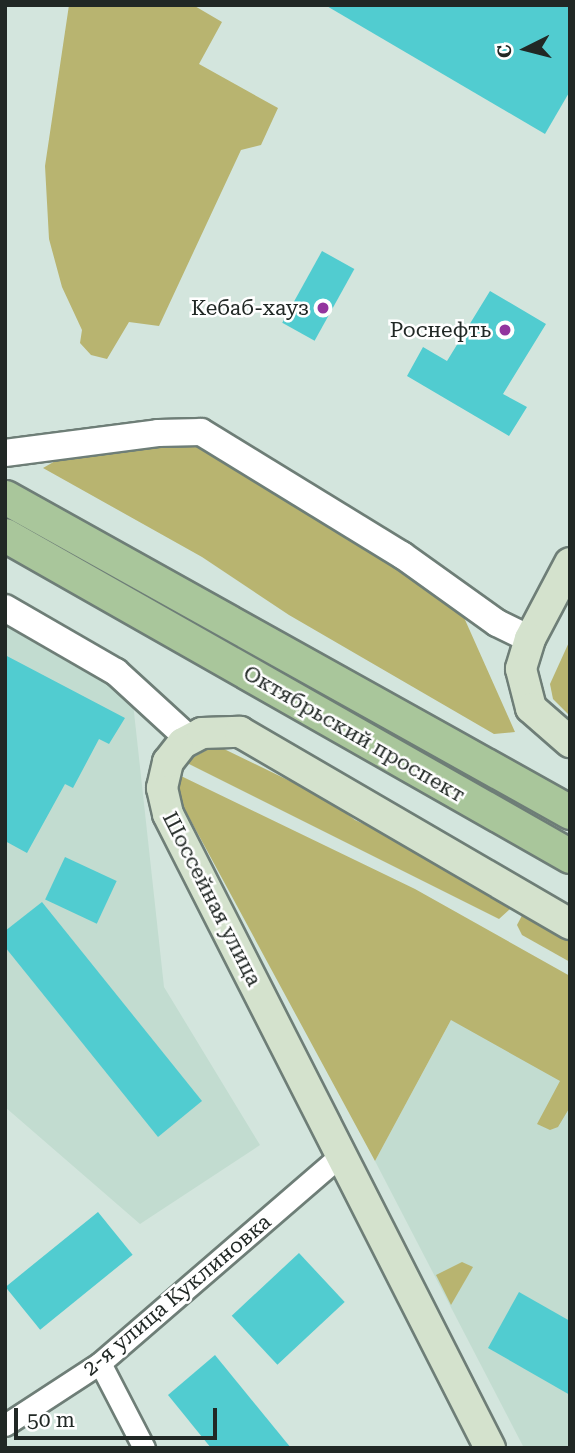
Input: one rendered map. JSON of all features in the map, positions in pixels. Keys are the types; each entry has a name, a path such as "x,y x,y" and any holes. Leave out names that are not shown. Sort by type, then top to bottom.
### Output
{"main road":[{"name":"Октябрьский проспект","path":"5,498 570,812"},
{"name":"Октябрьский проспект","path":"5,535 570,856"},
{"path":"570,563 530,639 521,670 525,696 540,719 570,742"},
{"path":"188,739 215,730 252,738 570,924"},
{"name":"Шоссейная улица","path":"188,739 165,771 165,806 489,1448"}],"street":[{"path":"5,453 158,433 201,432 402,555 497,623 530,639"},
{"path":"5,608 116,672 188,739"},
{"name":"2-я улица Куклиновка","path":"5,1425 100,1363 342,1154"},
{"path":"100,1363 144,1448"}],"shaded area":[{"path":"69,5 193,5 222,22 199,64 278,108 261,145 241,150 159,326 129,322 107,359 91,355 80,343 82,330 62,287 49,239 45,166"},
{"path":"196,442 348,531 462,613 515,732 494,734 289,615 202,557 43,468 64,456"},
{"path":"5,620 64,654 133,703 164,987 260,1145 140,1224 5,1107"},
{"path":"570,640 570,716 553,699 550,684"},
{"path":"212,747 224,749 327,799 355,820 450,864 511,900 510,909 499,919 185,762"},
{"path":"181,776 415,889 570,976 570,1107 558,1127 550,1130 537,1124 560,1081 451,1020 375,1161 178,797"},
{"path":"527,906 570,927 570,962 522,935 517,925"},
{"path":"464,996 570,1036 570,1448 524,1448 375,1161"},
{"path":"462,1262 473,1267 451,1305 436,1275"}],"building":[{"path":"325,5 570,5 570,91 545,134"},
{"path":"322,251 354,269 315,341 282,323"},
{"path":"490,291 546,324 503,394 527,407 509,436 407,376 423,347 447,361"},
{"path":"5,655 125,718 109,744 99,739 73,788 65,784 27,853 5,841"},
{"path":"65,857 117,881 97,924 45,900"},
{"path":"42,902 202,1101 158,1137 5,947 5,931"},
{"path":"98,1212 133,1255 40,1330 6,1287"},
{"path":"299,1253 345,1302 277,1365 232,1316"},
{"path":"519,1292 570,1321 570,1395 488,1348"},
{"path":"215,1355 291,1448 211,1448 168,1395"}],"place":[{"name":"Кебаб-хауз","path":"323,308"},
{"name":"Роснефть","path":"505,330"}]}
